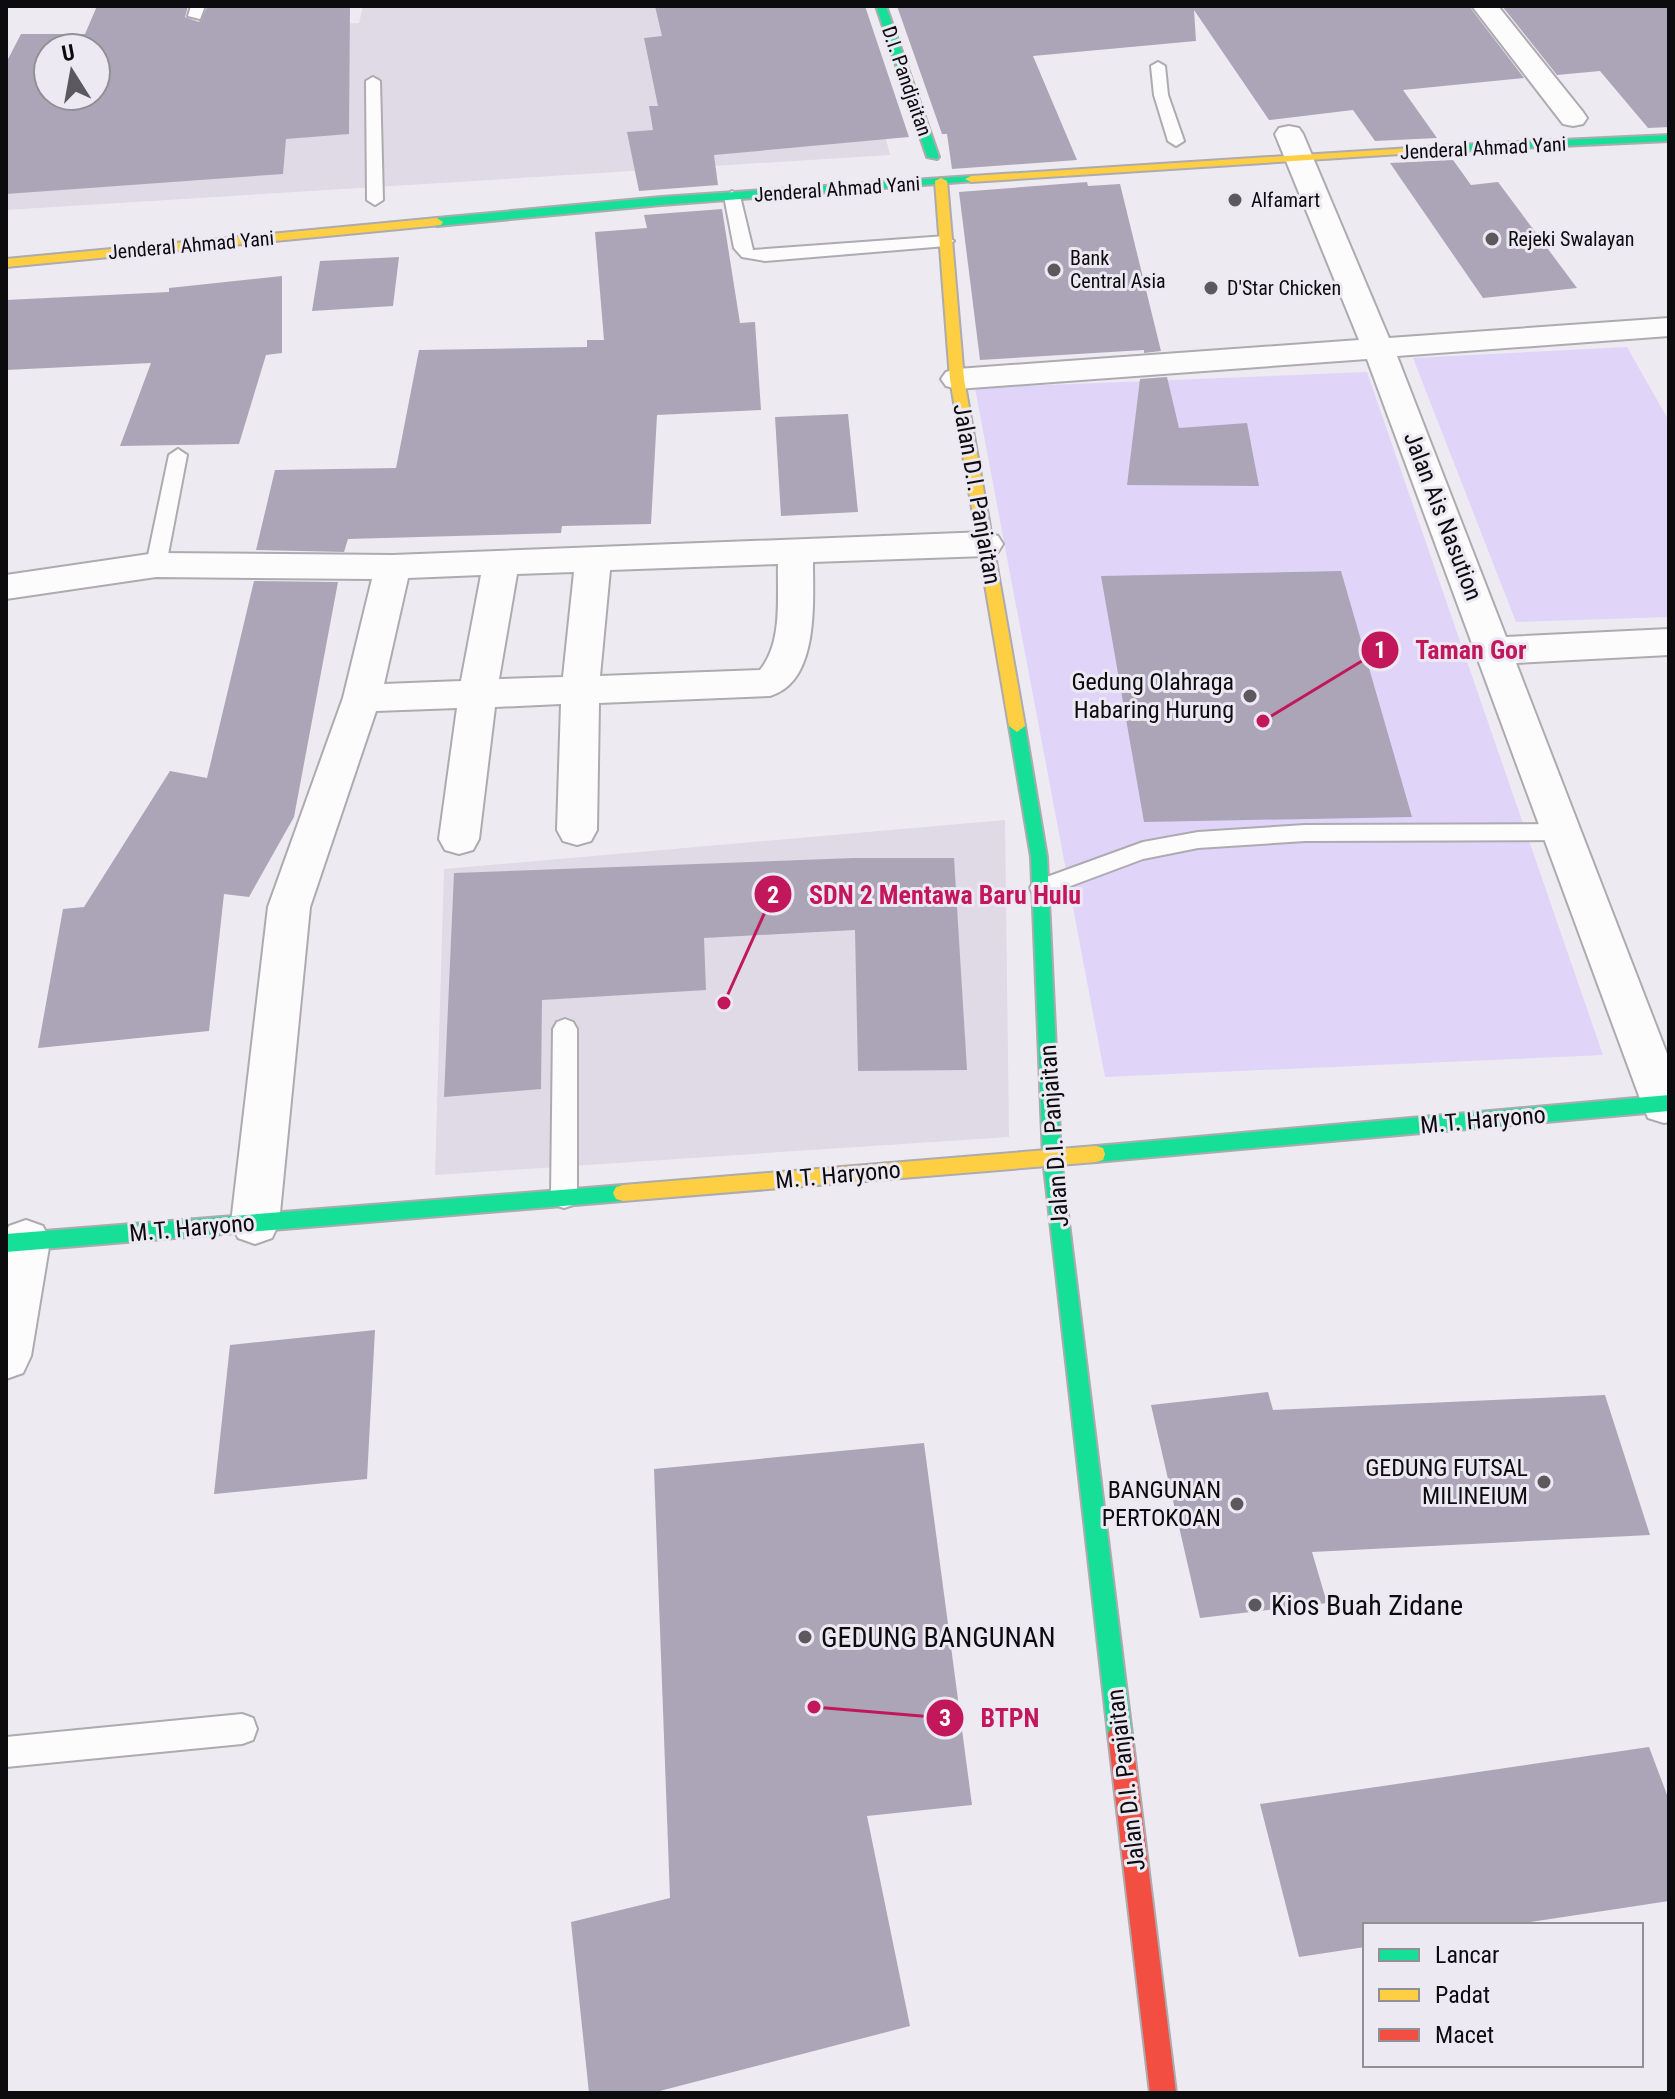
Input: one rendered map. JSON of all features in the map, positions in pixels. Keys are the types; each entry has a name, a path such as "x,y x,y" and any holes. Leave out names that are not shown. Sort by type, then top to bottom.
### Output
{"main road":[{"name":"D.I. Pandjaitan","path":"881,6 933,157"},
{"name":"Jenderal Ahmad Yani","path":"6,263 732,196 941,181 1292,140 1669,138"},
{"name":"Jalan D.I. Panjaitan","path":"941,181 957,379 1035,821 1041,888 1052,1158 1163,2093"},
{"name":"M.T. Haryono","path":"16,1242 1667,1107"}],"street":[{"path":"1485,6 1573,118"},
{"name":"Jalan Ais Nasution","path":"1292,140 1495,651 1667,1107"},
{"path":"957,379 1669,327"},
{"path":"6,587 156,565 393,567 986,544"},
{"path":"362,698 478,691 770,683 783,671 793,641 796,552"},
{"path":"577,830 580,689 593,561"},
{"path":"459,839 478,691 501,564"},
{"path":"255,1223 289,907 362,698 393,567"},
{"path":"1495,651 1669,642"},
{"path":"6,1356 16,1242"}],"lane":[{"path":"1158,66 1161,95 1176,141"},
{"path":"373,81 375,200"},
{"path":"732,196 742,248 748,254 765,256 946,241"},
{"path":"156,565 178,455"},
{"path":"1041,888 1143,851 1198,840 1305,833 1562,832"},
{"path":"564,1197 565,1029"},
{"path":"6,1752 242,1729"}],"shaded area":[{"path":"363,6 853,6 890,155 6,210 6,67 32,85 32,112 112,112 112,89 264,27 359,23"},
{"path":"1627,347 1669,421 1669,617 1516,622 1413,358"},
{"path":"1367,372 1603,1055 1105,1077 975,388"},
{"path":"1005,820 1009,1137 435,1175 444,869"}],"building":[{"path":"97,6 188,6 185,17 199,22 208,6 350,6 349,134 286,139 283,174 6,194 6,63 21,34 32,34 32,112 112,112 112,32 86,32"},
{"path":"655,6 865,6 909,137 714,155 718,185 639,191 627,132 653,130 649,106 658,106 644,38 662,36"},
{"path":"897,6 1469,6 1524,78 1403,90 1437,138 1375,141 1353,110 1269,120 1194,10 1196,41 1033,56 1077,160 952,169 947,134 942,134"},
{"path":"1502,6 1669,6 1669,127 1648,128 1600,71 1557,75"},
{"name":"Rejeki Swalayan","path":"1453,160 1471,185 1498,182 1577,288 1483,298 1390,163"},
{"name":"Bank Central Asia","path":"1087,182 1088,186 1120,184 1161,351 980,360 959,192"},
{"path":"722,209 740,323 755,322 761,410 657,415 651,524 562,526 561,533 348,539 344,552 256,550 275,470 396,468 419,350 587,347 587,340 604,340 595,232 647,228 644,215"},
{"path":"399,257 393,306 312,311 320,261"},
{"path":"282,276 282,353 266,355 239,444 120,446 151,363 6,370 6,300 169,292 169,288"},
{"path":"1167,377 1179,428 1247,423 1259,486 1127,485 1140,379"},
{"path":"848,414 858,512 781,516 775,417"},
{"name":"Gedung Olahraga Habaring Hurung","path":"1341,571 1412,817 1144,822 1101,576"},
{"path":"254,581 338,582 294,817 249,897 224,894 209,1031 38,1048 63,909 84,907 170,771 207,778"},
{"path":"854,858 954,858 967,1070 858,1071 855,930 704,938 706,990 542,1000 541,1089 444,1097 454,873"},
{"path":"375,1330 367,1479 214,1494 230,1345"},
{"path":"1268,1392 1273,1410 1605,1395 1650,1535 1312,1552 1327,1603 1200,1618 1151,1405"},
{"name":"GEDUNG BANGUNAN","path":"924,1443 972,1805 867,1816 910,2026 652,2093 589,2093 571,1922 670,1898 654,1469"},
{"path":"1649,1747 1669,1800 1669,1901 1523,1923 1363,1923 1363,1947 1299,1957 1260,1804"}],"traffic: fast":[{"path":"881,6 933,157"},
{"path":"1458,148 1669,138"},
{"path":"437,222 661,201 971,179"},
{"path":"1017,726 1039,857 1052,1158 1120,1734"},
{"path":"1096,1154 1669,1103"},
{"path":"6,1243 623,1193"}],"traffic: slow":[{"path":"971,179 1458,148"},
{"path":"941,181 957,379 1017,726"},
{"path":"6,263 437,222"},
{"path":"623,1193 1096,1154"}],"traffic: jam":[{"path":"1120,1734 1163,2093"}],"place":[{"name":"Alfamart","path":"1235,200"},
{"name":"Rejeki Swalayan","path":"1492,239"},
{"name":"Bank Central Asia","path":"1054,270"},
{"name":"D'Star Chicken","path":"1211,288"},
{"name":"Gedung Olahraga Habaring Hurung","path":"1250,696"},
{"name":"Taman Gor","path":"1263,721"},
{"name":"SDN 2 Mentawa Baru Hulu","path":"724,1003"},
{"name":"GEDUNG FUTSAL MILINEIUM","path":"1544,1482"},
{"name":"BANGUNAN PERTOKOAN","path":"1237,1504"},
{"name":"Kios Buah Zidane","path":"1255,1605"},
{"name":"GEDUNG BANGUNAN","path":"805,1637"},
{"name":"BTPN","path":"814,1707"}]}
